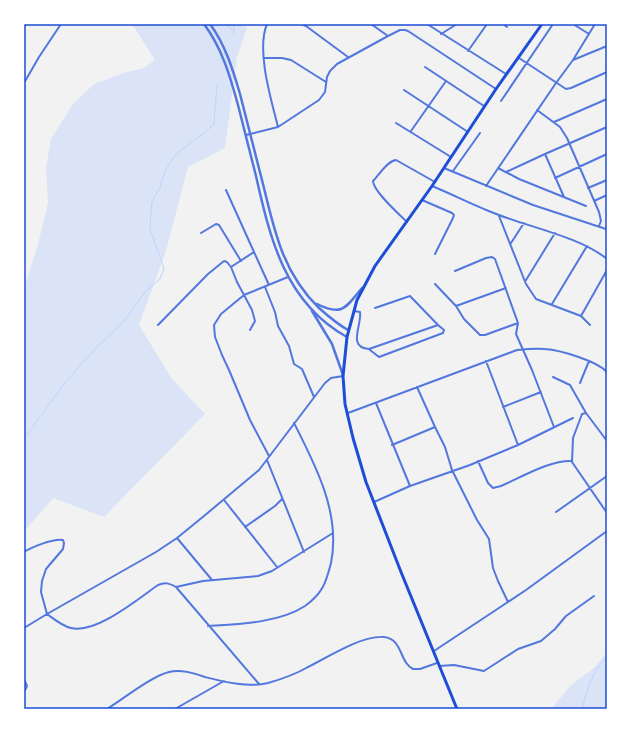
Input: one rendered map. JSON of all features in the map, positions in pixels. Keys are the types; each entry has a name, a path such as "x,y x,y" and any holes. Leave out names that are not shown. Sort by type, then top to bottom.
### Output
{"main road":[{"path":"457,709 374,502 360,463 347,414 343,376 347,336 353,311 375,266 435,182 496,89 542,24"}],"street":[{"path":"24,83 25,78 62,24"},
{"path":"24,628 156,552 177,538 251,478 259,470 325,383 332,378 343,376 332,344 310,308 288,277 274,245 232,82 221,52 204,24"},
{"path":"210,24 224,46 236,82 251,134 279,246 291,272 315,303 339,326 348,330"},
{"path":"267,24 263,45 264,58 278,127"},
{"path":"301,24 312,30 348,57"},
{"path":"371,24 388,36"},
{"path":"427,24 507,74"},
{"path":"441,34 456,24"},
{"path":"468,51 487,24"},
{"path":"503,24 507,27"},
{"path":"501,101 554,24"},
{"path":"573,24 589,34"},
{"path":"486,186 537,110 573,60 595,24"},
{"path":"246,135 278,127 319,100 325,92 330,72 337,64 400,30 408,31 496,89"},
{"path":"573,60 607,46"},
{"path":"264,58 282,58 291,60 327,82"},
{"path":"519,58 566,89 607,72"},
{"path":"425,67 485,106"},
{"path":"411,132 446,81"},
{"path":"404,90 468,132"},
{"path":"554,122 607,100"},
{"path":"537,110 560,127 567,138 568,144 600,217 599,227"},
{"path":"396,123 452,157"},
{"path":"506,172 607,127"},
{"path":"452,171 480,133"},
{"path":"545,154 564,198"},
{"path":"555,178 578,166 607,154"},
{"path":"407,222 377,191 373,186 373,181 388,164 393,160 396,160 435,182"},
{"path":"444,168 533,205 606,229"},
{"path":"498,168 519,179 586,206"},
{"path":"588,188 607,180"},
{"path":"432,186 499,215 587,246 607,259"},
{"path":"226,190 269,285"},
{"path":"594,201 607,195"},
{"path":"422,200 454,215 454,218 435,254"},
{"path":"499,215 527,287 536,299 543,303 552,304 581,316 590,325"},
{"path":"511,244 524,223"},
{"path":"201,233 216,224 219,225 241,261"},
{"path":"525,281 554,234"},
{"path":"552,304 587,246"},
{"path":"231,267 254,252"},
{"path":"454,271 492,257 495,259 518,323 516,334 524,350 554,427"},
{"path":"158,325 208,274 222,262 227,262 231,267 252,310 255,321 250,330"},
{"path":"581,316 607,270"},
{"path":"269,456 240,399 215,337 214,325 221,314 244,295 288,277"},
{"path":"435,284 456,306 464,319 480,335 485,335 518,323"},
{"path":"264,286 275,312 278,326 289,346 294,364 302,369 314,397"},
{"path":"315,303 329,310 336,311 350,302 363,288"},
{"path":"456,306 506,288"},
{"path":"369,349 373,350 379,357 443,333 444,330 410,296 375,308"},
{"path":"310,308 334,329 347,336"},
{"path":"353,311 360,312 357,341 363,349 369,349 438,325"},
{"path":"347,414 517,350 547,349 589,361 601,366 607,372"},
{"path":"486,361 518,445"},
{"path":"580,383 589,361"},
{"path":"553,378 570,385 586,413 607,441"},
{"path":"417,387 445,447 452,470 476,520 489,539 493,568 508,602"},
{"path":"503,407 541,392"},
{"path":"376,404 392,446 410,486"},
{"path":"586,413 582,414 573,438 572,461 607,513"},
{"path":"374,502 410,486 518,445 574,418"},
{"path":"208,626 260,622 292,612 304,606 319,594 324,586 332,558 334,544 331,513 311,456 294,423"},
{"path":"392,446 435,427"},
{"path":"266,460 304,552"},
{"path":"478,461 488,483 493,488 508,483 549,464 565,460 572,461"},
{"path":"556,512 607,476"},
{"path":"245,527 275,506 282,499"},
{"path":"224,500 277,567"},
{"path":"434,651 508,602 607,531"},
{"path":"176,587 212,580 258,576 304,552 333,533"},
{"path":"177,538 212,580"},
{"path":"24,552 60,539 63,540 63,548 46,569 42,581 41,592 47,614 63,625 78,629 90,627 115,615 158,585 164,583 170,584 176,587 258,684"},
{"path":"106,709 158,676 169,672 184,671 224,681 258,684 291,675 308,668 332,654 368,639 378,637 388,638 396,643 407,665 413,669 420,669 439,664 484,670 518,649 541,641 556,629 566,616 594,596"},
{"path":"24,679 26,686 24,692"},
{"path":"175,709 224,681"}],"shaded area":[{"path":"132,24 243,24 247,28 237,57 225,148 188,167 166,251 139,325 172,379 205,414 104,517 53,498 24,532 24,288 37,248 48,203 46,168 51,139 73,104 94,84 123,73 144,68 155,60"},
{"path":"607,652 607,709 551,709 571,685 594,668"}],"waterway":[{"path":"224,24 234,31 233,34"},
{"path":"234,24 234,31"},
{"path":"24,439 64,384 95,349 124,321 146,291 160,279 164,268 150,229 152,202 160,187 165,171 176,154 214,124 217,85"},
{"path":"582,709 588,688 597,668 607,657"}]}
